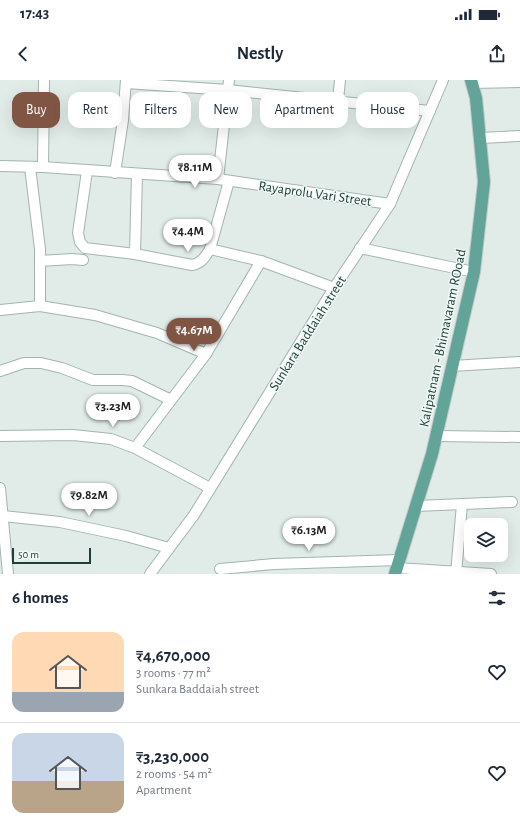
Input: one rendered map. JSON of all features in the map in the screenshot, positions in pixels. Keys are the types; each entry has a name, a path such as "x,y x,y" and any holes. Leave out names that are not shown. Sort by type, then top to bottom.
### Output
{"main road":[{"name":"Kalipatnam - Bhimavaram ROoad","path":"397,567 436,436 474,272 484,182 476,98 471,82"}],"street":[{"path":"43,168 44,80"},
{"path":"339,92 340,80"},
{"name":"Sunkara Baddaiah street","path":"150,574 194,515 334,288 390,204 443,80"},
{"path":"115,173 123,120 126,82 228,85 279,92"},
{"path":"471,82 520,82"},
{"path":"218,179 222,130 228,85"},
{"path":"348,101 430,111"},
{"path":"481,138 520,136"},
{"name":"Rayaprolu Vari Street","path":"0,166 218,179 390,204"},
{"path":"30,167 40,249 40,306"},
{"path":"87,171 78,233 80,242 85,248 135,254 192,265 203,260 210,249 229,181"},
{"path":"135,254 137,174"},
{"path":"360,248 474,272"},
{"path":"210,249 261,261 334,288"},
{"path":"40,261 72,259 83,260"},
{"path":"135,448 206,354 261,261"},
{"path":"0,310 40,306 102,317 157,333 206,354"},
{"path":"452,366 520,362"},
{"path":"0,370 24,363 41,363 62,368 93,380 132,381 171,400"},
{"path":"0,436 73,434 110,439 135,448 210,488"},
{"path":"436,436 520,437"},
{"path":"0,488 3,516 2,531 8,574"},
{"path":"416,506 512,502"},
{"path":"456,573 462,504"},
{"path":"3,516 60,522 126,536 169,548"},
{"path":"220,569 274,564 397,567 456,573 492,574"}]}
